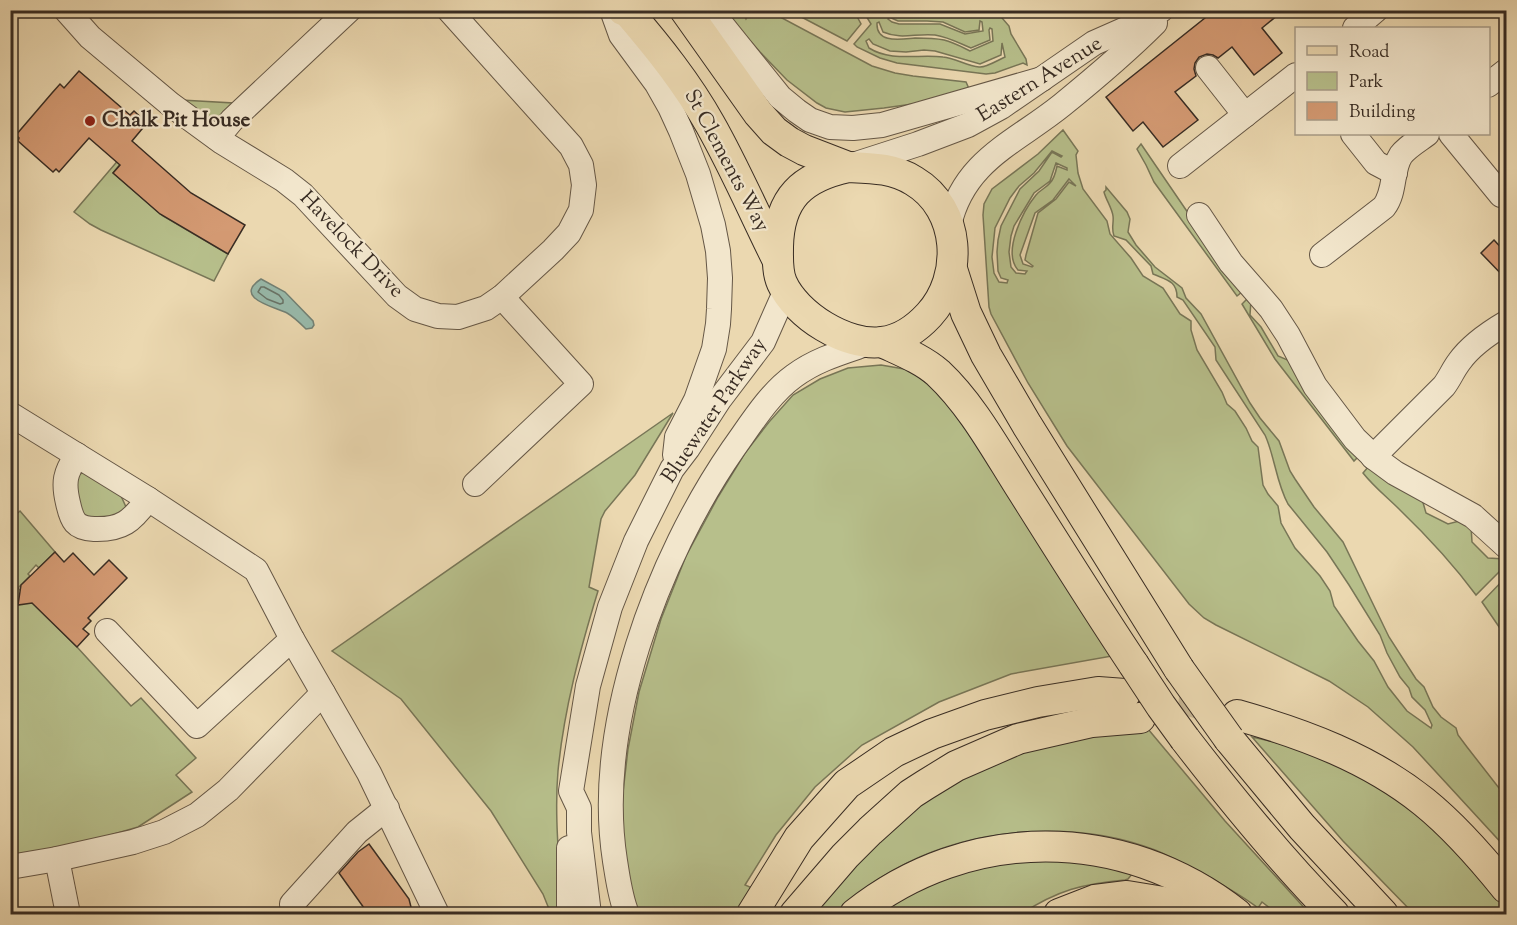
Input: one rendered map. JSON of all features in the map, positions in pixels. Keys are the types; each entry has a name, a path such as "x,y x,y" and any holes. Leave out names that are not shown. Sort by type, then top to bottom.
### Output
{"main road":[{"name":"St Clements Way","path":"623,10 628,12 653,42 697,103 727,155 778,261"},
{"name":"St Clements Way","path":"685,10 758,113 774,131 804,150 848,167"},
{"path":"1334,915 1242,812 1161,706 963,401 928,365 915,357 875,343 848,337 820,323 804,311 786,290 781,279 778,261 781,220 789,203 806,182 820,175 848,167 887,170 914,181 939,204 952,237 952,268 966,313 986,355 1179,669 1237,726 1302,827 1383,915"},
{"path":"875,343 900,337 926,318 942,297 952,268"},
{"path":"752,915 799,838 847,784 894,752 932,734 985,715 1038,702 1098,692 1132,706 1092,722 1018,739 956,766 925,784 911,794 845,856 795,915"},
{"path":"1237,726 1280,727 1339,750 1376,770 1415,795 1434,811 1468,843 1506,888"},
{"path":"855,915 894,887 922,872 978,854 1022,847 1064,847 1104,852 1134,859 1184,879 1237,915"},
{"path":"1059,915 1095,900 1127,896 1182,905 1209,915"}],"street":[{"name":"Havelock Drive","path":"66,10 90,37 146,85 217,138 284,180 303,195 397,296 415,309 438,316 458,317 486,308 502,297 553,250 569,232 580,210 584,185 580,165 571,146 449,10"},
{"path":"217,138 232,120 349,10"},
{"path":"612,10 621,35 657,84 679,125 698,174 718,251 719,309 714,349 696,400 677,437 672,469"},
{"path":"710,10 780,97 810,120 830,127 853,128 882,125 1042,79"},
{"name":"Eastern Avenue","path":"848,167 968,125 1001,107 1094,43 1162,10"},
{"name":"Eastern Avenue","path":"949,225 960,194 985,161 1090,82 1155,24 1162,10"},
{"path":"1356,27 1376,10"},
{"path":"1208,68 1245,115"},
{"path":"1490,83 1506,71"},
{"path":"1180,166 1295,76"},
{"path":"1354,135 1376,163 1395,173"},
{"path":"1322,255 1384,207 1391,195 1395,173 1402,154 1426,135"},
{"path":"1452,135 1501,195"},
{"path":"1199,215 1234,268 1267,303 1310,378 1355,439 1373,457 1404,479 1473,516 1506,546"},
{"name":"Bluewater Parkway","path":"589,915 579,832 579,808 571,792 588,686 610,608 636,541 672,469 719,400 763,342 786,290"},
{"path":"475,483 581,384 502,297"},
{"path":"1373,457 1444,386 1461,359 1486,335 1506,323"},
{"name":"Bluewater Parkway","path":"627,915 619,887 611,832 612,779 627,686 660,585 684,531 713,481 747,429 773,396 794,375 814,363 832,355 875,343"},
{"path":"10,414 148,499 256,570 387,808 437,915"},
{"path":"76,455 67,471 65,487 70,512 78,525 87,529 119,527 138,513 148,499"},
{"path":"107,631 197,726 292,639"},
{"path":"10,867 133,842 164,832 197,816 228,790 323,693"},
{"path":"569,915 571,792"},
{"path":"293,915 292,904 357,832 387,808"},
{"path":"57,859 68,915"}],"green space":[{"path":"724,11 749,11 746,19 751,11 769,11 872,66 895,73 966,82 970,91 927,102 884,108 845,112 826,108 787,80"},
{"path":"790,11 854,11 861,24 847,41"},
{"path":"863,11 996,11 1009,26 1027,65 1023,63 986,74 897,63 880,58 854,44 871,24","holes":["889,17 898,21 943,22 965,32 979,30 980,21 983,31 965,34 940,24 899,24 892,22 888,19","879,22 883,32 890,34 935,35 971,48 990,40 990,28 993,41 970,51 940,39 890,39 881,34 877,23","869,39 873,44 890,51 935,51 980,64 1001,55 1002,43 1005,57 979,67 943,57 886,55 869,48 866,41"]},
{"path":"181,100 233,103 218,119 210,120"},
{"path":"1063,130 1078,151 1076,155 1078,173 1083,189 1107,221 1110,234 1143,276 1163,288 1180,314 1191,321 1191,330 1197,350 1227,404 1235,411 1252,441 1258,447 1263,485 1278,506 1281,523 1295,548 1320,576 1330,591 1334,606 1374,661 1388,687 1407,711 1431,728 1432,725 1425,710 1412,697 1409,688 1387,653 1380,635 1349,585 1327,552 1288,504 1265,435 1216,360 1215,347 1183,300 1177,297 1173,284 1153,274 1151,266 1126,240 1114,236 1112,213 1104,192 1106,187 1127,212 1130,219 1128,232 1136,245 1155,267 1182,288 1186,298 1201,314 1250,403 1279,441 1290,471 1314,507 1343,542 1389,637 1416,679 1424,687 1433,707 1441,717 1456,728 1458,735 1506,797 1506,848 1413,747 1368,707 1329,681 1204,618 1189,604 1067,446 1028,383 989,307 984,204 992,189 1038,154","holes":["1052,151 1062,156 1052,152 1039,171 1020,189 1001,226 997,252 998,271 1001,278 1008,280 1007,283 999,282 994,273 992,257 995,228 1010,198","1056,163 1067,168 1067,170 1057,166 1051,181 1036,195 1020,221 1012,253 1018,270 1027,271 1025,274 1016,273 1011,267 1009,252 1014,226 1034,193 1050,181","1069,179 1076,186 1069,182 1056,199 1038,213 1025,260 1033,266 1023,264 1020,255 1035,213 1053,200"]},
{"path":"132,144 136,145 113,173 163,216 228,254 214,281 101,230 74,212"},
{"path":"1141,144 1243,291 1237,296 1154,182 1137,149"},
{"path":"1249,297 1251,300 1250,315 1261,327 1278,356 1290,361 1358,457 1354,461 1275,359 1242,304"},
{"path":"881,365 910,370 936,391 960,419 1112,656 1011,674 939,702 862,745 815,787 776,835 745,885 757,890 742,914 638,914 629,888 624,855 622,801 628,749 639,692 661,619 686,556 745,453 793,395 820,379 848,368"},
{"path":"673,413 635,475 601,519 589,587 598,591 564,725 558,771 557,807 562,914 551,914 543,894 491,811 401,699 332,651"},
{"path":"1369,466 1422,499 1426,513 1448,524 1463,520 1471,526 1472,542 1488,558 1505,559 1506,565 1476,595 1430,540 1363,473"},
{"path":"82,473 87,473 121,496 126,507 118,519 82,517 73,481"},
{"path":"20,511 55,552 39,568 36,565 28,574 30,576 18,588 77,647 131,706 141,698 196,758 176,775 192,792 138,827 49,853 10,858 10,520"},
{"path":"1506,577 1506,637 1482,602"},
{"path":"1148,729 1225,821 1310,914 1273,914 1275,912 1262,902 1258,908 1204,874 1155,850 1125,840 1062,831 997,835 935,851 883,876 833,914 810,914 898,821 950,783 1063,734"},
{"path":"1252,737 1313,751 1403,798 1467,859 1506,907 1506,914 1414,914 1343,841"},
{"path":"1028,859 1083,861 1132,874 1125,880 1071,889 1021,914 878,914 901,898 962,872"}],"water":[{"path":"261,279 285,292 313,321 312,328 306,329 287,313 253,297 251,291 253,286"}],"building":[{"path":"1215,10 1284,10 1262,28 1282,53 1254,75 1232,47 1218,58 1207,54 1199,57 1194,69 1196,76 1175,92 1198,120 1163,147 1143,122 1133,131 1106,97"},
{"path":"79,71 130,115 134,111 147,123 132,141 191,193 245,225 228,254 160,214 113,173 120,165 89,138 59,172 56,169 53,172 18,141 19,138 16,135 52,93 60,84 64,88"},
{"path":"1494,240 1506,253 1506,279 1481,253"},
{"path":"55,552 64,562 73,553 94,575 109,560 127,578 88,618 91,621 83,629 89,634 77,647 32,603 18,605 21,585"},
{"path":"369,844 409,899 413,915 369,915 339,873 358,852"}],"tunnel":[{"path":"1134,695 1189,701 1222,711"}],"place":[{"name":"Chalk Pit House","path":"90,121"}]}
